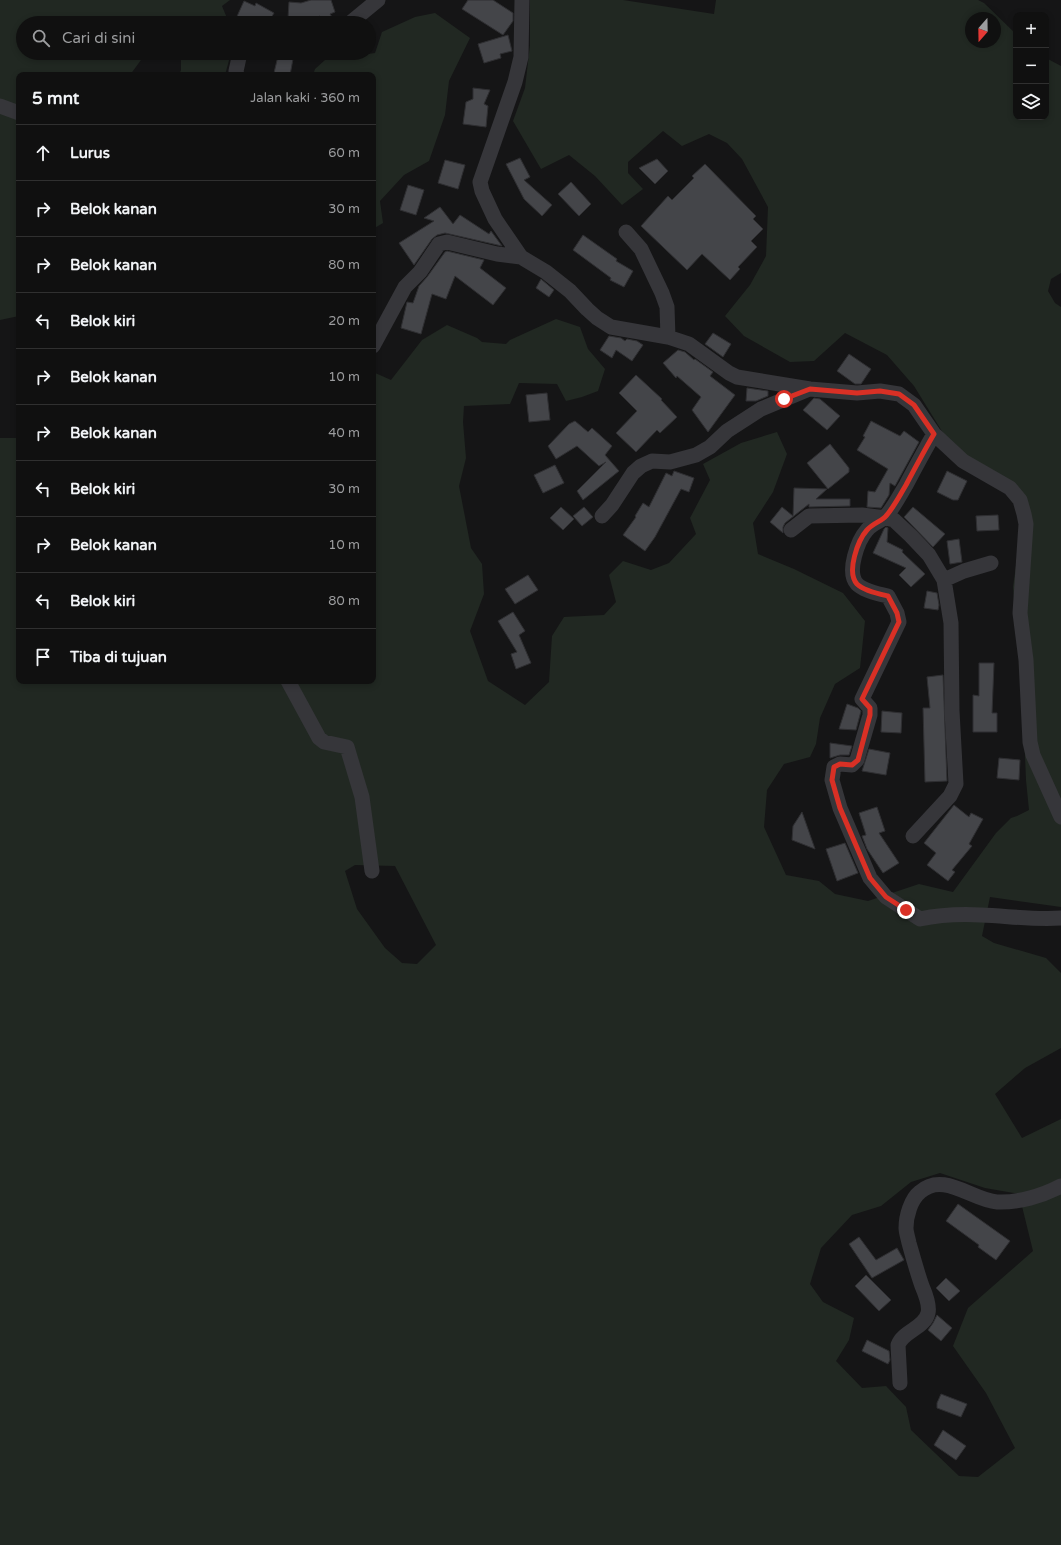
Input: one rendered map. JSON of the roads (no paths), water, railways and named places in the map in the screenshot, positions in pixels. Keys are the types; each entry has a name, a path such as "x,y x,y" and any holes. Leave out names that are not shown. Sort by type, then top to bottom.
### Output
{"street":[{"path":"359,16 378,0"},
{"path":"521,258 496,219 482,191 480,182 516,82 521,57 522,0"},
{"path":"236,72 239,60"},
{"path":"0,106 16,112"},
{"path":"626,232 641,248 662,293 667,307 668,337"},
{"path":"376,340 405,286 420,272 439,244 447,242 521,258 546,272 570,291 587,309 611,327 668,337 689,344 737,377 810,389 857,393 880,391 899,394 914,405 934,434 962,461 1010,488 1020,500 1026,524 1020,613 1026,660 1030,742 1032,755 1061,817"},
{"path":"602,516 612,505 633,473 641,466 652,461 670,462 696,455 710,447 727,431 761,409 810,389"},
{"path":"934,434 886,518 874,523 865,531 854,557 852,569 855,581 858,585 888,596 897,613 899,622 862,699 870,708 870,715 858,760 852,765 840,764 834,767 832,780 840,808 870,878 886,897 920,919 934,916 980,914 1022,918 1061,918"},
{"path":"791,530 809,516 862,515 894,520 929,555 944,580 951,623 952,710 956,784 950,796 913,836"},
{"path":"944,580 991,563"},
{"path":"290,684 319,738 324,742 347,747 362,797 372,871"},
{"path":"900,1383 899,1340 919,1325 928,1315 929,1310 925,1293 915,1266 906,1228 913,1199 920,1191 930,1186 939,1184 949,1185 996,1202 1028,1199 1050,1192 1061,1186"}]}
